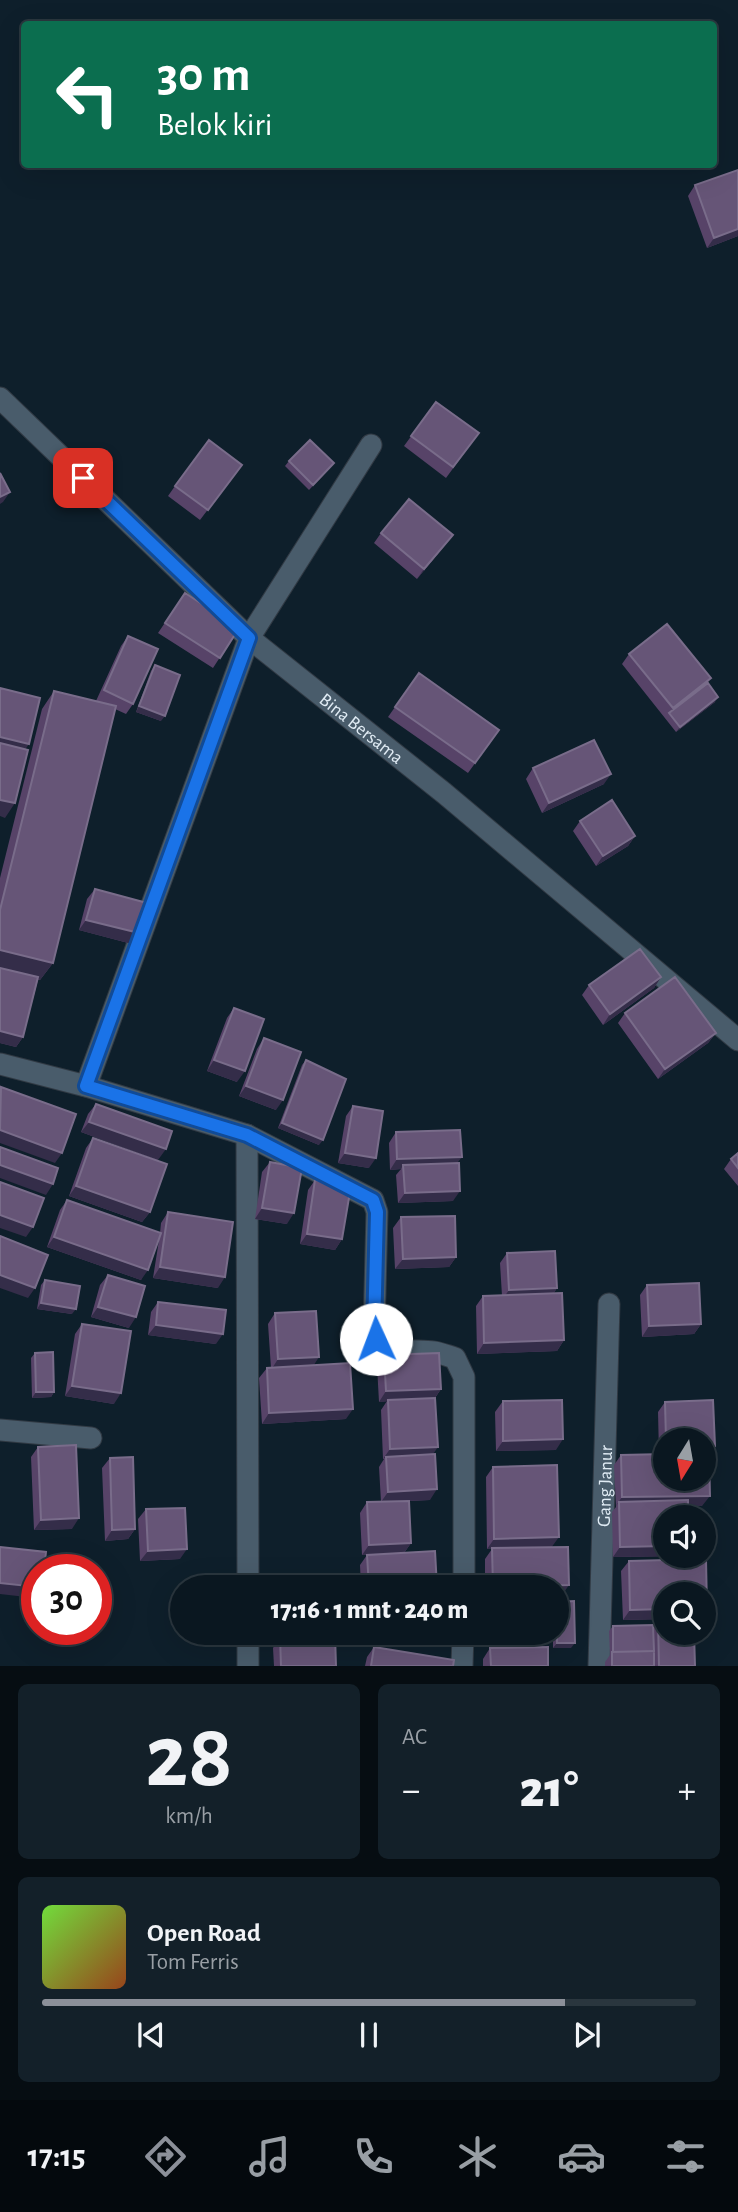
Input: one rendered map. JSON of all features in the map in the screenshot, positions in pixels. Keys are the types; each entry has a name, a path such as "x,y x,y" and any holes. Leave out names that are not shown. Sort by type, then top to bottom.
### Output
{"street":[{"name":"Bina Bersama","path":"0,398 249,638 444,793 738,1040"},
{"path":"86,1086 249,638 371,445"},
{"path":"0,1064 86,1086 247,1135 373,1200 377,1212 376,1339 384,1346 395,1349 436,1352 456,1358 464,1377 464,1575"},
{"path":"247,1135 248,1575"},
{"name":"Gang Janur","path":"599,1666 609,1304"},
{"path":"0,1430 91,1438"},
{"path":"248,1645 248,1666"},
{"path":"462,1666 463,1645"}],"building":[{"path":"738,170 738,229 714,238 695,185"},
{"path":"436,402 479,433 453,467 411,436"},
{"path":"209,440 242,465 208,510 175,486"},
{"path":"310,440 334,463 313,485 289,461"},
{"path":"0,473 10,492 0,497"},
{"path":"409,499 453,535 424,569 381,533"},
{"path":"185,593 239,628 220,658 165,623"},
{"path":"667,624 711,678 673,708 629,654"},
{"path":"128,636 158,649 133,704 104,690"},
{"path":"155,665 180,675 165,716 139,706"},
{"path":"419,673 499,730 475,763 395,707"},
{"path":"708,683 718,697 680,727 669,713"},
{"path":"0,688 40,698 29,744 0,737"},
{"path":"54,691 116,706 53,963 0,950 0,910"},
{"path":"594,740 611,774 549,803 533,768"},
{"path":"0,743 28,750 15,803 0,800"},
{"path":"612,800 635,836 603,856 580,821"},
{"path":"95,889 147,903 139,933 86,920"},
{"path":"640,949 661,977 610,1014 589,985"},
{"path":"0,968 38,977 23,1037 0,1031"},
{"path":"675,977 716,1033 665,1069 625,1013"},
{"path":"234,1008 264,1019 245,1071 214,1060"},
{"path":"264,1038 301,1052 283,1100 246,1086"},
{"path":"306,1060 346,1079 323,1140 282,1123"},
{"path":"1,1087 76,1114 62,1153 0,1130"},
{"path":"96,1104 172,1131 166,1149 89,1122"},
{"path":"353,1106 383,1111 376,1158 345,1153"},
{"path":"460,1130 462,1157 397,1159 396,1132"},
{"path":"93,1138 167,1164 150,1212 76,1186"},
{"path":"0,1147 58,1168 53,1184 0,1165"},
{"path":"738,1153 738,1168 731,1159"},
{"path":"270,1162 302,1168 294,1213 262,1208"},
{"path":"459,1163 460,1191 405,1193 403,1165"},
{"path":"315,1180 351,1186 342,1239 307,1234"},
{"path":"0,1182 44,1198 33,1227 0,1215"},
{"path":"67,1200 161,1233 148,1270 54,1237"},
{"path":"168,1212 233,1222 225,1277 160,1267"},
{"path":"455,1216 456,1257 403,1259 401,1217"},
{"path":"0,1236 48,1255 35,1288 0,1275"},
{"path":"555,1251 557,1288 509,1290 507,1253"},
{"path":"108,1275 145,1286 136,1317 98,1307"},
{"path":"45,1280 80,1286 76,1309 41,1303"},
{"path":"699,1283 701,1324 649,1326 647,1285"},
{"path":"562,1293 564,1340 484,1343 483,1296"},
{"path":"158,1302 226,1310 223,1334 156,1325"},
{"path":"316,1311 319,1357 278,1359 275,1313"},
{"path":"82,1324 131,1331 121,1393 72,1386"},
{"path":"53,1352 54,1392 36,1392 35,1353"},
{"path":"439,1353 441,1389 386,1391 384,1355"},
{"path":"350,1363 353,1409 269,1413 267,1368"},
{"path":"435,1398 438,1447 390,1449 388,1400"},
{"path":"562,1400 563,1439 503,1441 503,1401"},
{"path":"713,1400 714,1428 666,1428 665,1402"},
{"path":"76,1445 79,1518 41,1520 38,1447"},
{"path":"435,1454 437,1489 388,1492 386,1457"},
{"path":"653,1454 653,1491 710,1491 710,1496 622,1497 621,1455"},
{"path":"133,1457 135,1529 112,1530 110,1458"},
{"path":"557,1465 559,1537 494,1539 493,1467"},
{"path":"688,1500 688,1505 653,1505 653,1546 620,1547 619,1502"},
{"path":"409,1501 411,1543 369,1545 367,1502"},
{"path":"185,1508 187,1549 148,1551 146,1509"},
{"path":"0,1547 46,1552 21,1554 21,1585 0,1583"},
{"path":"568,1547 569,1575 493,1575 492,1548"},
{"path":"435,1551 436,1575 368,1575 367,1555"},
{"path":"653,1560 653,1568 706,1568 706,1582 653,1582 653,1609 630,1610 629,1561"},
{"path":"569,1601 574,1601 575,1643 569,1643"},
{"path":"653,1625 654,1651 613,1652 613,1626"},
{"path":"280,1645 335,1645 336,1666 281,1666"},
{"path":"659,1645 694,1645 695,1666 659,1666"},
{"path":"374,1647 454,1660 453,1666 371,1666"},
{"path":"548,1647 548,1666 491,1666 490,1648"},
{"path":"654,1651 654,1666 612,1666 612,1652"}],"route":[{"path":"83,478 249,638 86,1086 247,1135 373,1200 377,1212 376,1339"}]}
